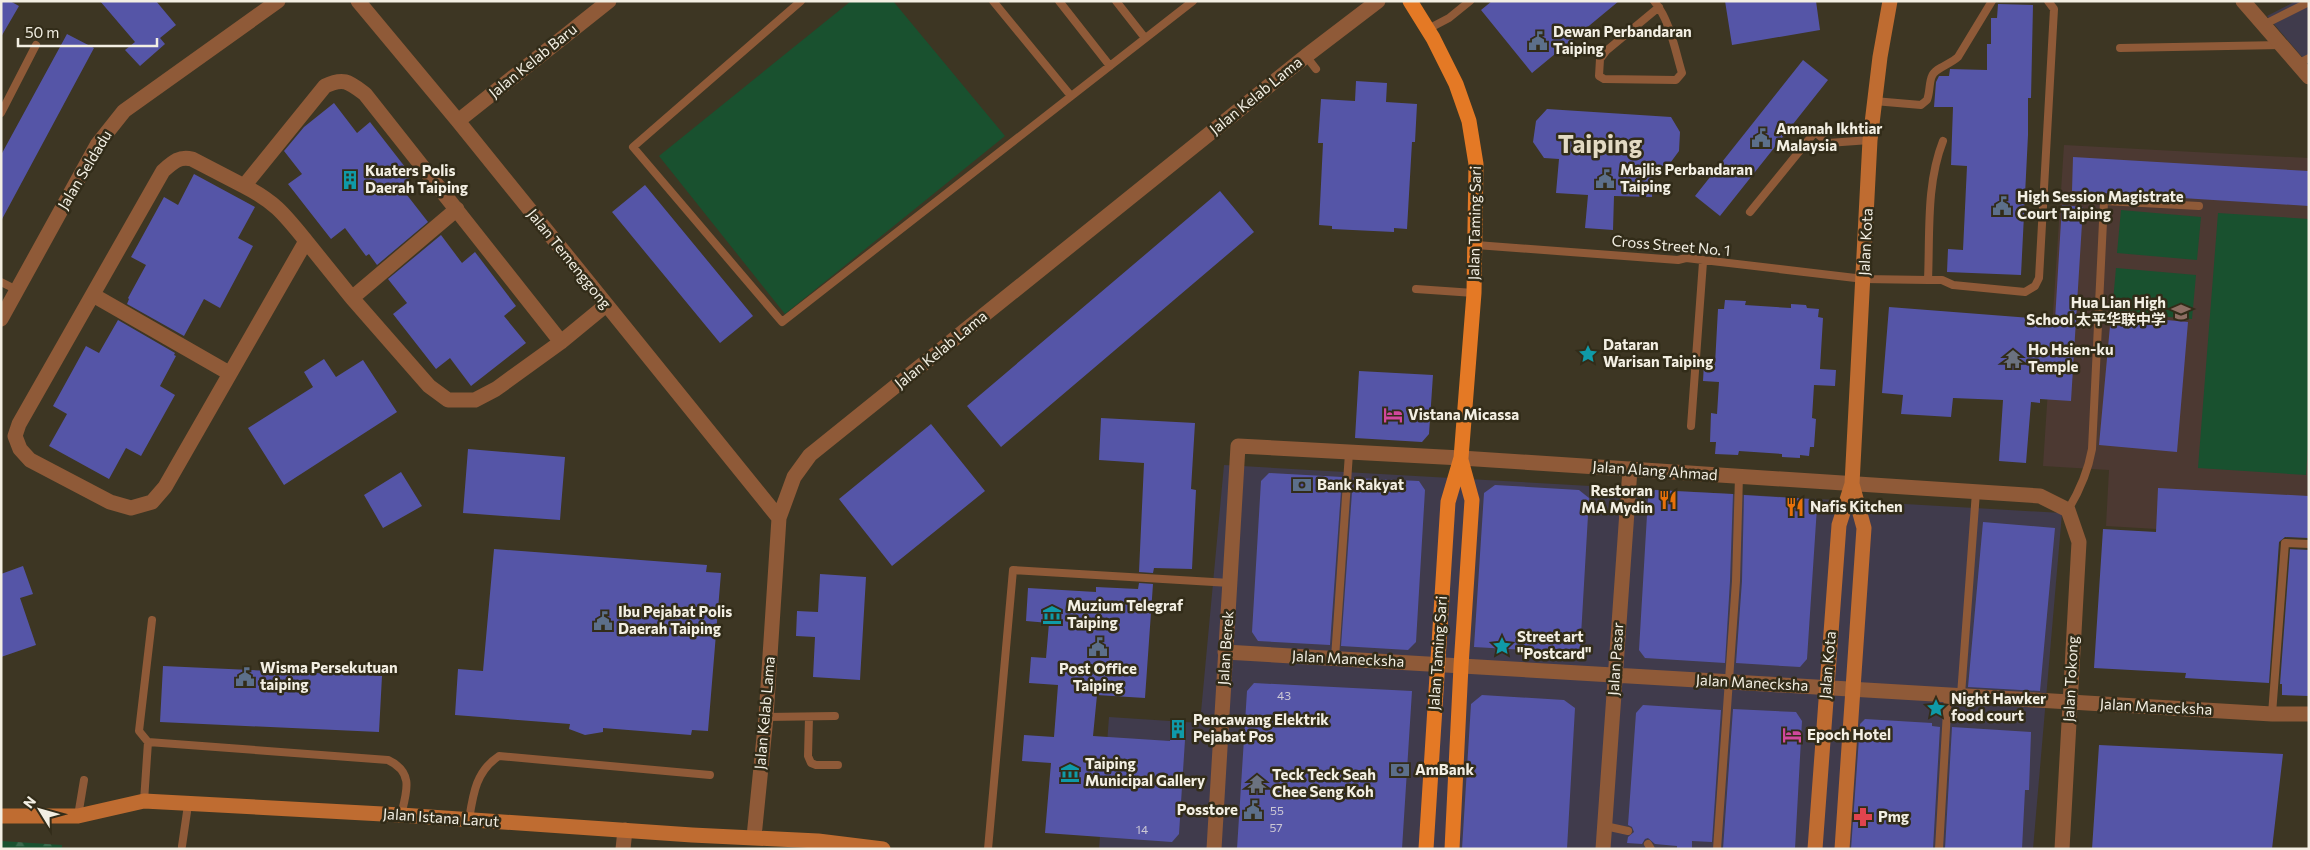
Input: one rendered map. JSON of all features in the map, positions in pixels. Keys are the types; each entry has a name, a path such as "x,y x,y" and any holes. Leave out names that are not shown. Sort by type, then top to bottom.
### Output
{"main road":[{"name":"Jalan Taming Sari","path":"1410,1 1453,76 1469,121 1476,164 1474,293 1461,458 1448,502 1436,664 1426,849"},
{"path":"1419,1 1424,24"},
{"name":"Jalan Kota","path":"1815,849 1840,525 1852,484 1870,140 1874,101 1890,1"},
{"name":"Jalan Taming Sari","path":"1452,849 1472,500 1461,458"},
{"name":"Jalan Kota","path":"1842,849 1864,528 1852,484"},
{"name":"Jalan Istana Larut","path":"1,816 78,816 144,801 188,805 401,814 469,820 818,841 883,849"}],"street":[{"name":"Jalan Seldadu","path":"1,319 97,144 124,111 278,1"},
{"name":"Jalan Temenggong","path":"358,1 458,121 779,518"},
{"name":"Jalan Kelab Baru","path":"458,121 609,1"},
{"name":"Jalan Kelab Lama","path":"754,837 766,717 779,518 794,478 810,455 1306,56 1378,1"},
{"path":"2243,1 2281,45 2303,61 2309,77"},
{"path":"244,186 325,86 338,80 352,83 365,94 561,342"},
{"path":"306,241 165,487 152,502 131,508 110,502 30,460 20,449 14,436 19,424 163,171 174,161 184,157 192,159 264,196 278,207 306,241 352,298 430,386 448,400 476,400 496,389 561,342 606,305"},
{"path":"352,298 457,209"},
{"path":"93,294 229,373"},
{"name":"Jalan Alang Ahmad","path":"1238,446 1461,458 2040,496 2068,510"},
{"name":"Jalan Berek","path":"1214,849 1238,446"},
{"name":"Jalan Pasar","path":"1603,849 1630,469"},
{"name":"Jalan Tokong","path":"2062,849 2078,542 2068,510"},
{"name":"Jalan Manecksha","path":"1225,652 2272,714 2309,714"},
{"path":"623,849 625,830"}],"lane":[{"path":"801,1 633,147 782,322 1193,1"},
{"path":"993,1 1071,96"},
{"path":"1058,1 1110,66"},
{"path":"1116,1 1145,38"},
{"path":"1424,24 1449,18 1470,1"},
{"path":"1874,101 1920,105 1927,100 1933,73 1951,64 1958,57 1992,1"},
{"name":"Cross Street No. 1","path":"1476,245 1678,260 1686,258 1703,262 1864,278 1942,280 1953,285 2025,292 2035,286 2039,278 2054,8 2048,1"},
{"path":"2263,25 2309,2"},
{"path":"1657,4 1672,39 1682,73 1679,78 1676,80 1604,79 1599,76 1600,59 1606,51 1657,4"},
{"path":"1,113 36,45"},
{"path":"2120,48 2281,45"},
{"path":"1306,56 1316,69"},
{"path":"1750,212 1815,132 1828,143 1870,140"},
{"path":"1928,280 1932,180 1935,161 1943,141"},
{"path":"2068,510 2080,491 2088,470 2092,449 2104,201 2199,206"},
{"path":"1691,426 1703,262"},
{"path":"1,282 17,290"},
{"path":"1416,289 1474,293"},
{"path":"1335,658 1348,453"},
{"path":"1717,849 1736,581 1739,476"},
{"path":"1939,849 1976,492"},
{"path":"2272,714 2285,543 2309,544"},
{"path":"988,849 1013,570 1230,583"},
{"path":"144,801 148,742 139,731 152,620"},
{"path":"766,717 835,716"},
{"path":"809,717 808,756 810,763 838,766"},
{"path":"148,742 388,760 400,766 405,773 407,793 401,814"},
{"path":"469,820 472,798 480,774 487,764 499,756 710,776"},
{"path":"78,816 84,780"},
{"path":"182,846 188,805"},
{"path":"1605,826 1628,831"}],"shaded area":[{"path":"2296,1 2309,1 2309,65 2267,16"},
{"name":"Hua Lian High School 太平华联中学","path":"2064,145 2309,158 2309,538 2106,526 2109,470 2043,466"},
{"path":"1224,465 2062,513 2033,849 1099,849 1109,717 1200,723"}],"green space":[{"path":"851,1 893,1 1005,136 785,314 659,156"},
{"path":"2121,210 2201,217 2197,260 2117,253"},
{"path":"2218,213 2309,219 2309,433 2306,475 2198,468"},
{"path":"2116,268 2196,275 2192,319 2112,312"},
{"path":"1,841 62,845 62,849 1,849"}],"building":[{"path":"1,1 10,1 19,6 1,37"},
{"path":"100,1 156,1 176,25 160,38 165,44 140,66 125,50 135,42"},
{"name":"Dewan Perbandaran Taiping","path":"1492,1 1619,1 1532,73 1481,10"},
{"path":"1725,1 1816,1 1820,30 1732,45"},
{"path":"1998,4 2033,5 2031,98 2028,98 2021,275 1947,272 1948,249 1963,250 1967,166 1951,165 1953,107 1934,107 1936,82 1939,76 1949,76 1950,69 1987,70 1987,44 1991,44 1991,18 1997,18"},
{"path":"67,34 94,48 1,221 1,155"},
{"name":"Amanah Ikhtiar Malaysia","path":"1803,60 1828,80 1720,216 1695,196"},
{"path":"1356,81 1387,83 1386,102 1417,104 1415,142 1412,142 1407,229 1394,228 1394,232 1332,229 1332,226 1319,225 1323,143 1318,143 1321,99 1355,101"},
{"name":"Kuaters Polis Daerah Taiping","path":"334,103 357,133 370,122 412,176 400,186 428,222 377,265 369,254 366,256 345,228 331,239 288,184 302,174 284,151 304,127"},
{"name":"Majlis Perbandaran Taiping","path":"1547,109 1671,117 1680,132 1679,151 1668,166 1653,166 1652,197 1614,196 1613,230 1585,228 1588,195 1556,193 1559,159 1544,158 1533,142 1536,121"},
{"path":"2073,157 2309,171 2309,206 2072,191"},
{"path":"194,174 255,207 238,238 253,246 220,308 204,299 184,336 127,304 128,298 146,265 131,257 164,197 178,205"},
{"path":"645,185 753,316 720,343 612,212"},
{"path":"1220,191 1254,232 1001,447 967,406"},
{"path":"2062,205 2083,207 2071,401 2040,399 2040,403 2031,402 2026,463 1999,461 2003,400 1953,398 1951,417 1901,414 1903,395 1882,393 1889,307 2055,320"},
{"name":"Kuaters Polis Daerah Taiping","path":"441,235 462,263 475,252 516,306 504,316 526,343 471,386 450,358 436,369 393,314 407,303 388,279"},
{"path":"1725,300 1746,301 1745,305 1791,308 1791,304 1806,305 1807,308 1819,309 1818,317 1823,318 1820,369 1836,370 1835,386 1814,385 1812,418 1816,419 1814,447 1810,447 1809,456 1800,455 1800,458 1782,457 1782,454 1739,451 1738,455 1715,454 1716,442 1710,442 1711,413 1717,414 1719,382 1703,381 1704,363 1715,364 1718,309 1724,309"},
{"path":"2111,315 2188,322 2177,452 2099,445"},
{"path":"118,320 175,353 174,355 176,356 160,386 175,395 141,456 126,448 109,479 49,446 67,414 53,406 86,346 99,353"},
{"path":"324,359 336,377 363,360 397,412 284,485 248,428 313,387 304,372"},
{"path":"1359,371 1433,375 1429,434 1422,442 1355,438"},
{"path":"1101,418 1195,423 1191,489 1196,490 1192,569 1154,568 1153,573 1139,572 1144,463 1099,460"},
{"path":"931,424 985,491 892,566 839,499"},
{"path":"468,449 565,457 560,520 463,513"},
{"path":"401,472 422,506 383,528 364,495"},
{"path":"1269,473 1342,477 1330,645 1258,641 1252,632 1261,481"},
{"path":"1353,478 1419,481 1425,490 1416,642 1408,650 1341,646"},
{"path":"1495,485 1579,490 1589,498 1580,653 1474,647 1484,493"},
{"path":"2158,488 2309,496 2309,538 2285,537 2279,542 2269,683 2185,678 2186,673 2094,668 2103,529 2156,532"},
{"path":"1655,490 1733,494 1725,663 1645,658 1639,650 1648,498"},
{"path":"1744,495 1810,499 1817,507 1807,659 1800,667 1736,663 1742,581"},
{"path":"1983,522 2055,528 2040,691 1968,687"},
{"name":"Ibu Pejabat Polis Daerah Taiping","path":"494,549 707,565 706,572 721,573 708,731 692,730 691,735 603,728 603,732 585,735 569,729 570,724 455,715 458,669 483,671"},
{"path":"2290,549 2309,550 2309,696 2282,695 2282,684 2280,684"},
{"path":"23,566 33,594 20,598 36,645 1,657 1,574"},
{"path":"820,574 866,577 860,680 813,677 815,637 796,636 797,611 818,612"},
{"path":"1139,583 1153,584 1145,698 1097,695 1093,736 1170,741 1171,723 1186,724 1179,834 1172,842 1045,833 1051,763 1022,761 1024,735 1054,737 1058,685 1029,683 1031,657 1046,658 1049,623 1026,621 1028,588 1096,592 1096,587 1138,589"},
{"path":"163,666 382,676 379,732 160,722"},
{"path":"1254,683 1412,691 1402,849 1237,849 1247,691"},
{"path":"1482,695 1564,700 1575,708 1567,849 1462,849 1471,704"},
{"path":"1643,705 1721,710 1712,842 1692,841 1692,849 1677,849 1677,846 1655,844 1648,838 1642,844 1627,843 1628,837 1634,832 1632,827 1628,825 1636,713"},
{"path":"1733,709 1796,712 1802,721 1795,849 1723,849"},
{"path":"1865,719 1932,723 1932,726 1940,727 1933,849 1851,849 1860,724"},
{"path":"1952,727 2031,732 2029,790 2025,790 2022,849 1945,849"},
{"path":"2099,745 2283,754 2272,849 2092,849"}],"place":[{"name":"Dewan Perbandaran Taiping","path":"1538,41"},
{"name":"Amanah Ikhtiar Malaysia","path":"1761,138"},
{"name":"Majlis Perbandaran Taiping","path":"1605,179"},
{"name":"Kuaters Polis Daerah Taiping","path":"350,180"},
{"name":"High Session Magistrate Court Taiping","path":"2002,206"},
{"name":"Hua Lian High School 太平华联中学","path":"2181,312"},
{"name":"Dataran Warisan Taiping","path":"1588,354"},
{"name":"Ho Hsien-ku Temple","path":"2013,359"},
{"name":"Vistana Micassa","path":"1393,415"},
{"name":"Bank Rakyat","path":"1302,485"},
{"name":"Restoran MA Mydin","path":"1668,500"},
{"name":"Nafis Kitchen","path":"1795,507"},
{"name":"Muzium Telegraf Taiping","path":"1052,615"},
{"name":"Ibu Pejabat Polis Daerah Taiping","path":"603,621"},
{"name":"Street art \"Postcard\"","path":"1502,646"},
{"name":"Post Office Taiping","path":"1098,647"},
{"name":"Wisma Persekutuan taiping","path":"245,677"},
{"name":"Night Hawker food court","path":"1936,708"},
{"name":"Pencawang Elektrik Pejabat Pos","path":"1178,729"},
{"name":"Epoch Hotel","path":"1792,735"},
{"name":"AmBank","path":"1400,770"},
{"name":"Taiping Municipal Gallery","path":"1070,773"},
{"name":"Teck Teck Seah Chee Seng Koh","path":"1257,784"},
{"name":"Posstore","path":"1253,810"},
{"name":"Pmg","path":"1863,817"}],"district":[{"name":"Taiping","path":"1600,144"}]}
